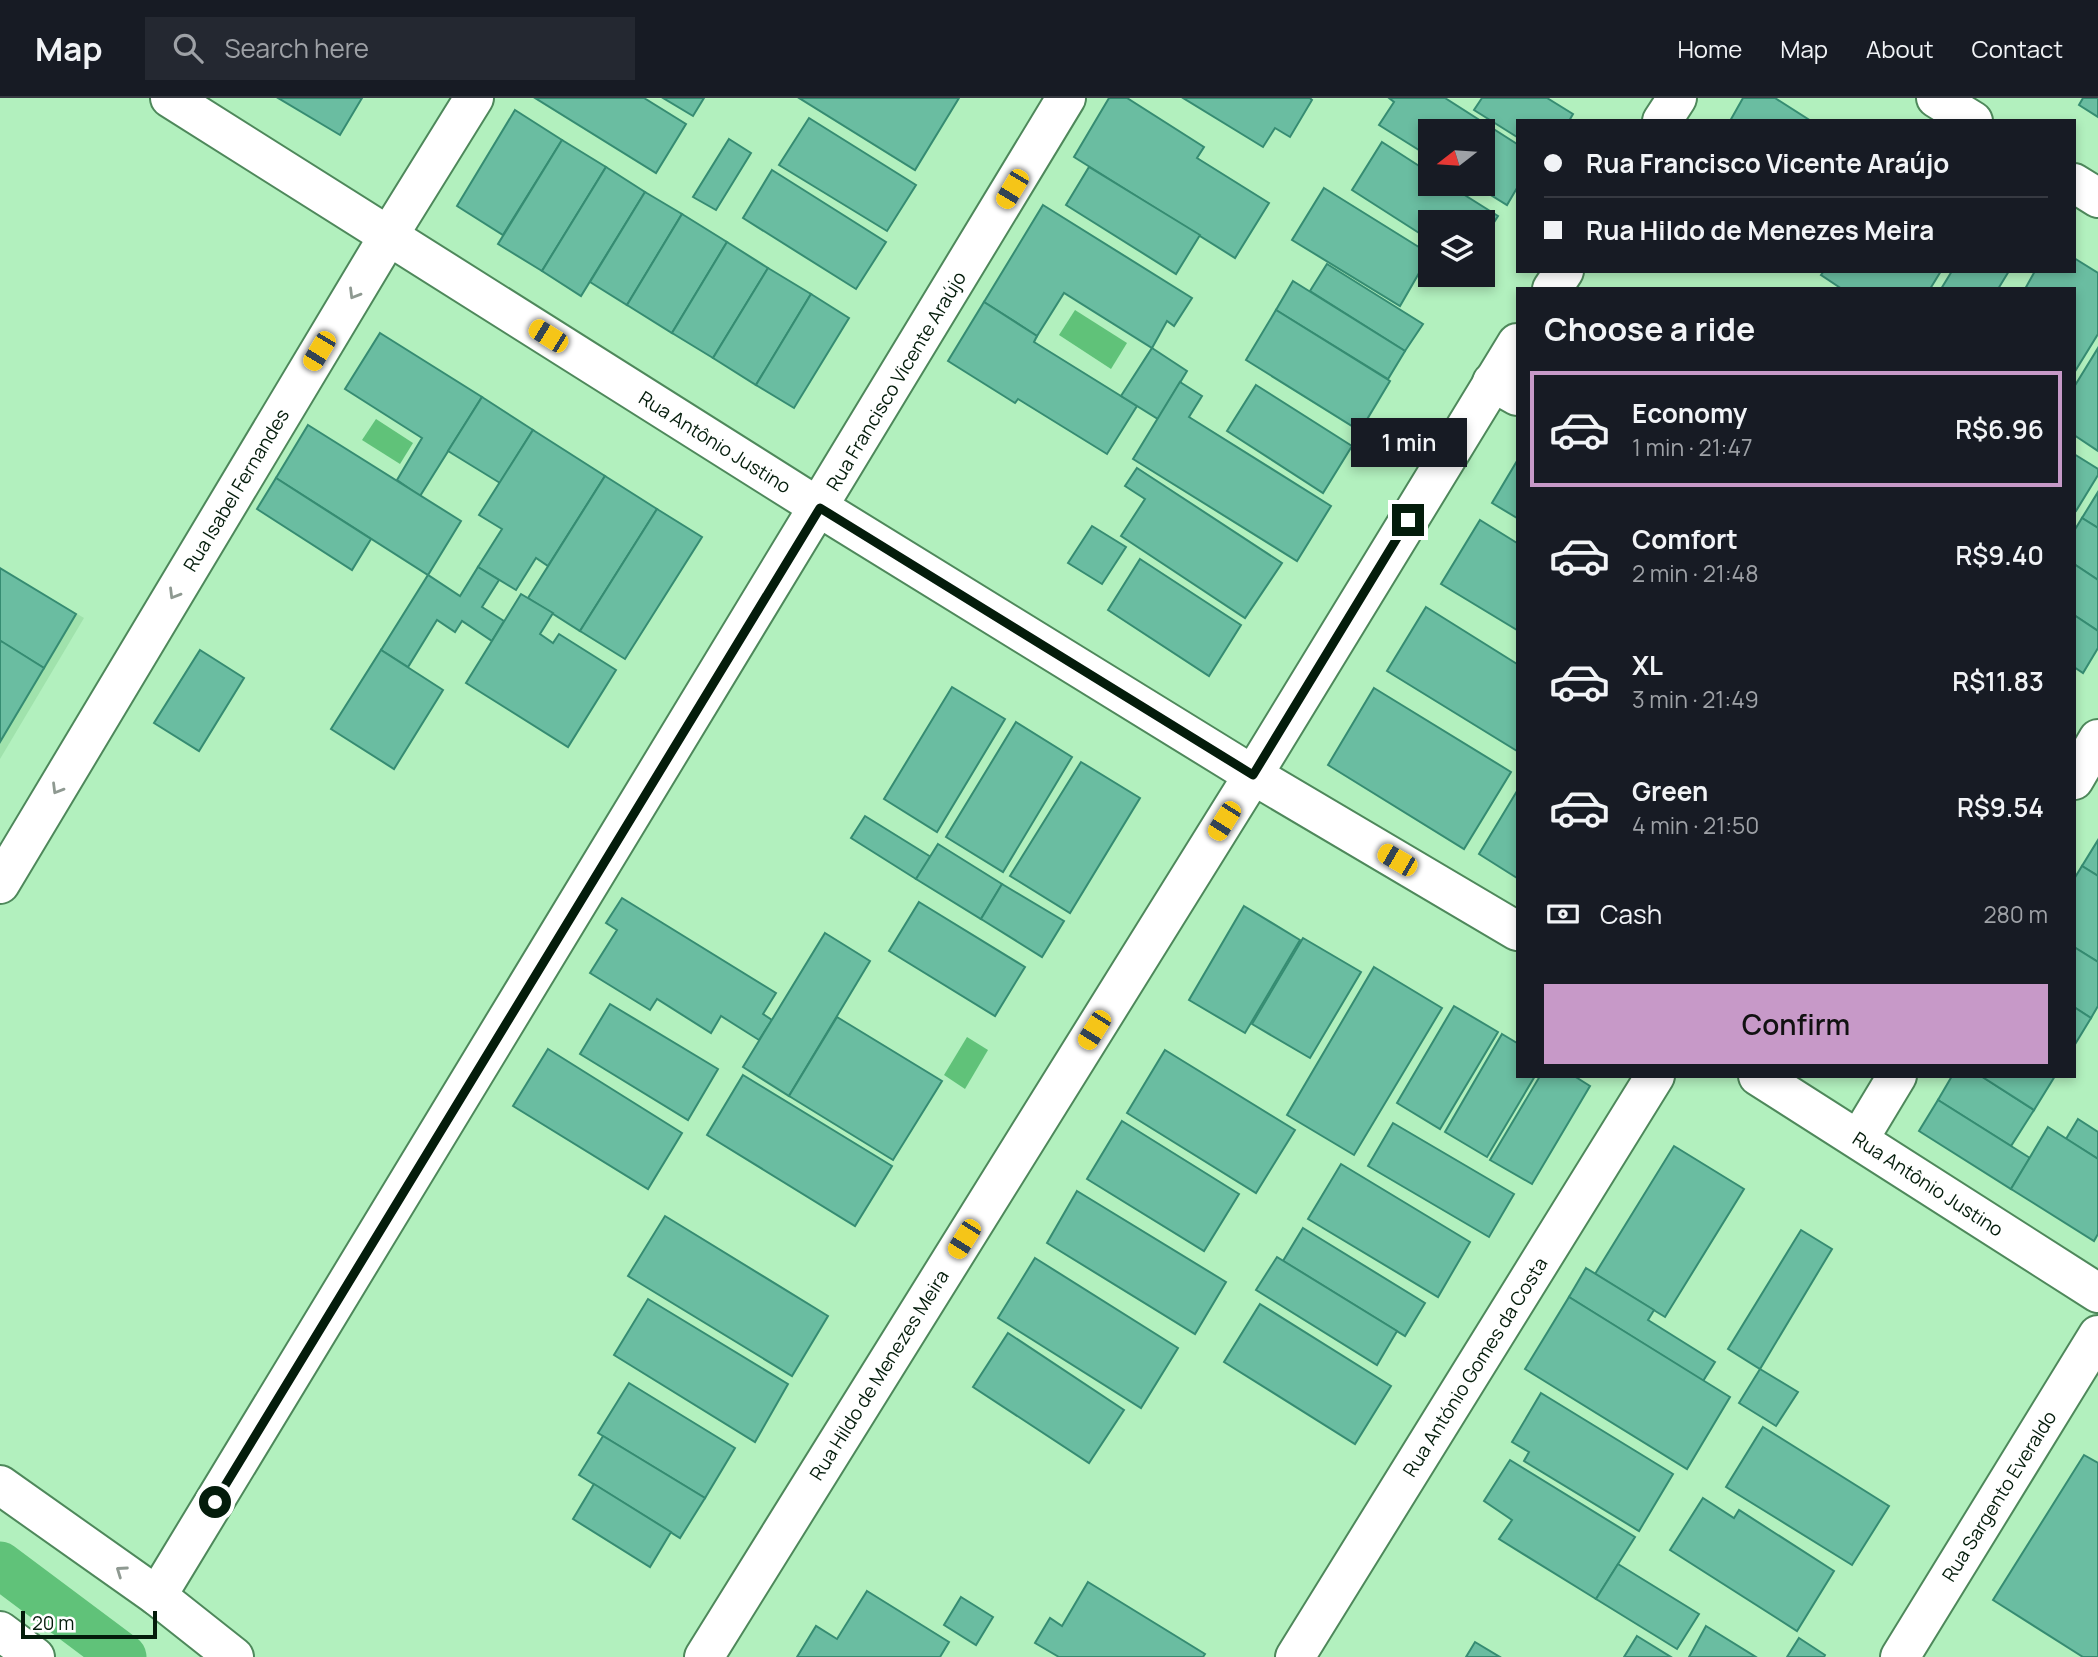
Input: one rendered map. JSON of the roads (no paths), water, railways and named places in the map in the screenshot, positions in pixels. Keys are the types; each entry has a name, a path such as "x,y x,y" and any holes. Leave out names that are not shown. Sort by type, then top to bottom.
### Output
{"street":[{"name":"Rua Antônio Justino","path":"170,98 820,508 1253,775 1516,930"},
{"name":"Rua Isabel Fernandes","path":"0,884 474,98"},
{"name":"Rua Francisco Vicente Araújo","path":"157,1597 820,508 1066,98"},
{"path":"1663,119 1677,98"},
{"path":"1936,98 1970,119"},
{"path":"2076,184 2098,198"},
{"name":"Rua Hildo de Menezes Meira","path":"704,1657 1253,775 1505,389 1516,347"},
{"path":"2076,724 2098,738 2076,776"},
{"name":"Rua António Gomes da Costa","path":"1295,1657 1654,1078"},
{"name":"Rua Antônio Justino","path":"1761,1078 2098,1293"},
{"path":"1859,1139 1896,1078"},
{"name":"Rua Sargento Everaldo","path":"1900,1657 2098,1335"},
{"path":"0,1485 157,1597 234,1657"},
{"path":"0,1631 36,1657"}],"waterway":[{"path":"0,1565 123,1657"}]}
